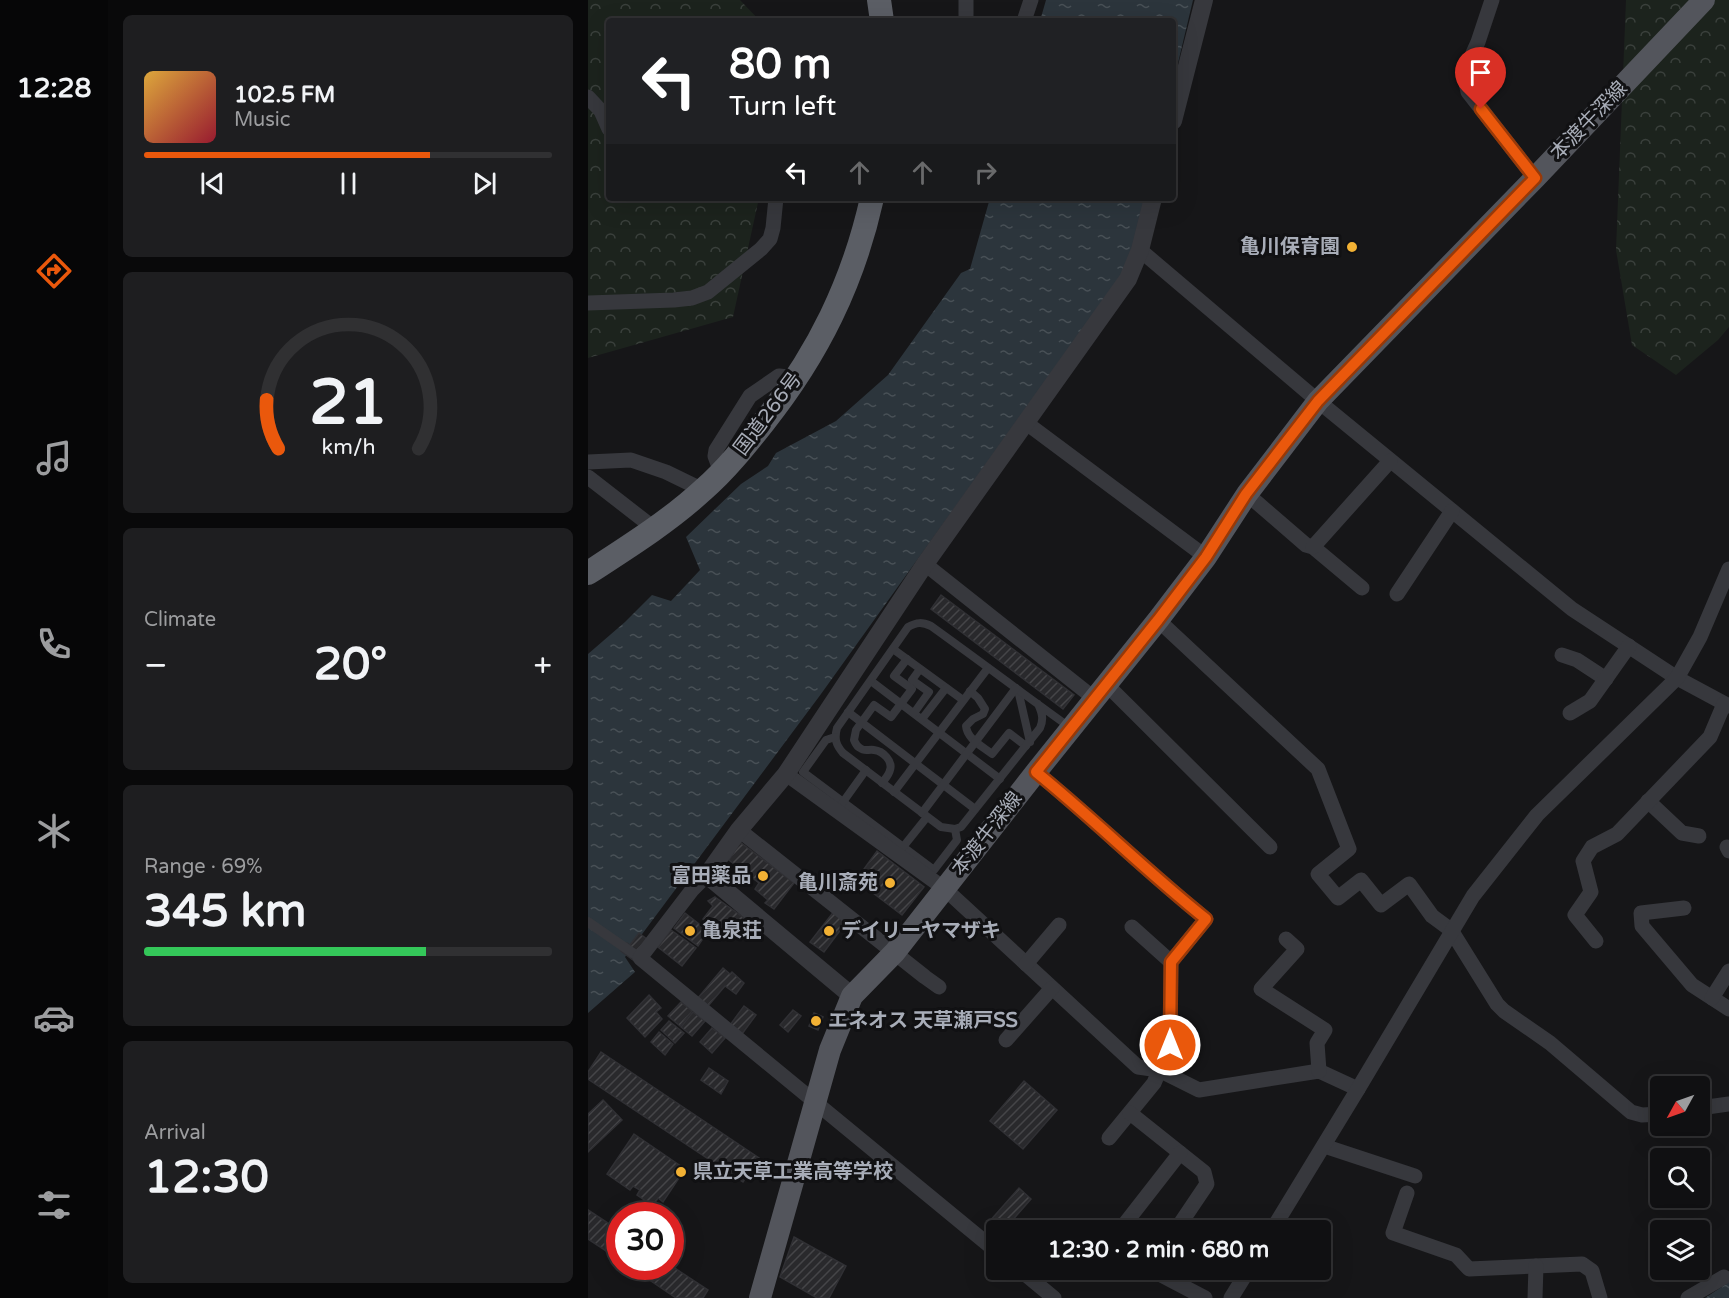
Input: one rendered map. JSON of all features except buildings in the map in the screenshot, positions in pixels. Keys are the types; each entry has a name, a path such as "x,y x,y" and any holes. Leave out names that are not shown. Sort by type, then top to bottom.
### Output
{"highway":[{"path":"879,0 882,18"},
{"name":"国道266号","path":"588,573 655,529 703,490 739,454 795,381 818,344 852,271 871,201"}],"main road":[{"name":"本渡牛深線","path":"760,1298 814,1102 830,1050 852,996 895,952 1158,620 1206,557 1246,494 1318,401 1704,0"}],"street":[{"path":"966,0 966,18"},
{"path":"1025,18 1031,0"},
{"path":"1176,109 1204,0"},
{"path":"1491,0 1478,42 1464,73 1468,92 1535,178"},
{"path":"588,97 601,111 606,122"},
{"path":"588,303 674,300 692,298 708,292 770,239 776,201"},
{"path":"640,958 692,890 707,875 739,830 786,774 925,564 1128,279 1140,250 1152,201"},
{"path":"1140,250 1390,461 1572,609 1677,678 1727,705 1710,737 1617,834 1592,847 1583,861 1591,892 1575,915 1596,940"},
{"path":"1025,422 1206,557"},
{"path":"588,462 631,460 666,472 703,490"},
{"path":"1313,547 1390,461"},
{"path":"588,477 655,529"},
{"path":"1246,494 1306,545 1313,547 1362,588"},
{"path":"1397,594 1452,511"},
{"path":"925,564 1101,692 1270,847"},
{"path":"1278,1220 1473,896 1537,815 1677,678 1700,637 1729,569"},
{"path":"1158,620 1318,769 1349,849 1318,874 1338,898 1361,880 1381,904 1409,884 1432,916 1451,930 1497,1004 1504,1011 1550,1043 1631,1112 1650,1115"},
{"path":"1570,713 1590,701 1629,646"},
{"path":"1562,655 1577,660 1606,679"},
{"path":"1036,772 1166,887 1206,919 1171,962 1170,1045 1160,1070 1154,1083 1109,1138"},
{"path":"786,774 945,889 1138,1067 1160,1070 1199,1090 1319,1071 1358,1089"},
{"path":"1648,801 1682,833 1699,836"},
{"path":"739,830 939,987"},
{"path":"707,875 852,996"},
{"path":"1684,908 1641,913 1642,926 1692,985 1729,1009"},
{"path":"588,922 640,958 986,1243"},
{"path":"1026,964 1059,925"},
{"path":"1132,927 1171,962"},
{"path":"1286,939 1297,949 1261,989 1324,1030 1317,1043 1319,1071"},
{"path":"1712,998 1729,971"},
{"path":"1006,1040 1052,988"},
{"path":"1710,1107 1729,1104"},
{"path":"1130,1113 1204,1172 1207,1184 1183,1220"},
{"path":"1324,1146 1415,1176"},
{"path":"1128,1220 1180,1153"},
{"path":"1407,1193 1393,1233 1456,1255 1469,1269 1582,1264 1592,1271 1600,1298"},
{"path":"1535,1298 1536,1266"},
{"path":"1688,1298 1724,1277"},
{"path":"1032,1280 1054,1298"},
{"path":"1171,1280 1206,1298"},
{"path":"1231,1298 1242,1280"}],"lane":[{"path":"1038,704 1043,721 1040,728 961,827 955,829 941,827 882,783 843,753 837,746 835,737 837,728 908,627 922,622 931,626 988,668 1038,704 1072,729"},
{"path":"893,649 963,700"},
{"path":"882,783 890,772 891,765 888,758 874,750 861,749 854,740 854,734 874,705 891,717 912,689 894,676 907,659"},
{"path":"894,792 988,668"},
{"path":"914,713 929,692 912,680 920,669"},
{"path":"871,681 1000,779"},
{"path":"922,719 946,688"},
{"path":"903,847 943,784 1017,689"},
{"path":"1017,689 1028,744"},
{"path":"970,692 978,698 985,709 983,714 973,718 966,726 966,732 975,741 992,754 1009,733 1028,744"},
{"path":"935,702 942,708"},
{"path":"848,712 975,809"},
{"path":"835,737 826,740 803,772 934,870 957,840 955,829"},
{"path":"843,802 866,770"}],"green space":[{"path":"588,0 740,0 757,18 606,18 606,201 758,201 733,317 588,358"},
{"path":"1626,0 1729,0 1729,327 1718,340 1676,375 1632,345 1616,250"}],"water":[{"path":"1046,0 1193,0 1176,71 1176,18 1041,18"},
{"path":"989,201 1144,201 1125,270 821,694 625,957 635,972 588,1013 588,654 652,595 671,601 700,570 686,537 741,484 768,466 776,453 836,421 888,375 961,273 970,269"},
{"path":"1729,1282 1729,1298 1705,1298"}],"place":[{"name":"亀川保育園","path":"1352,247"},
{"name":"富田薬品","path":"763,876"},
{"name":"亀川斎苑","path":"890,883"},
{"name":"亀泉荘","path":"690,931"},
{"name":"デイリーヤマザキ","path":"829,931"},
{"name":"エネオス 天草瀬戸SS","path":"816,1021"},
{"name":"県立天草工業高等学校","path":"681,1172"}],"route":[{"path":"1170,1045 1171,962 1206,919 1166,887 1036,772 1206,557 1246,494 1318,401 1535,178 1481,109"}]}
